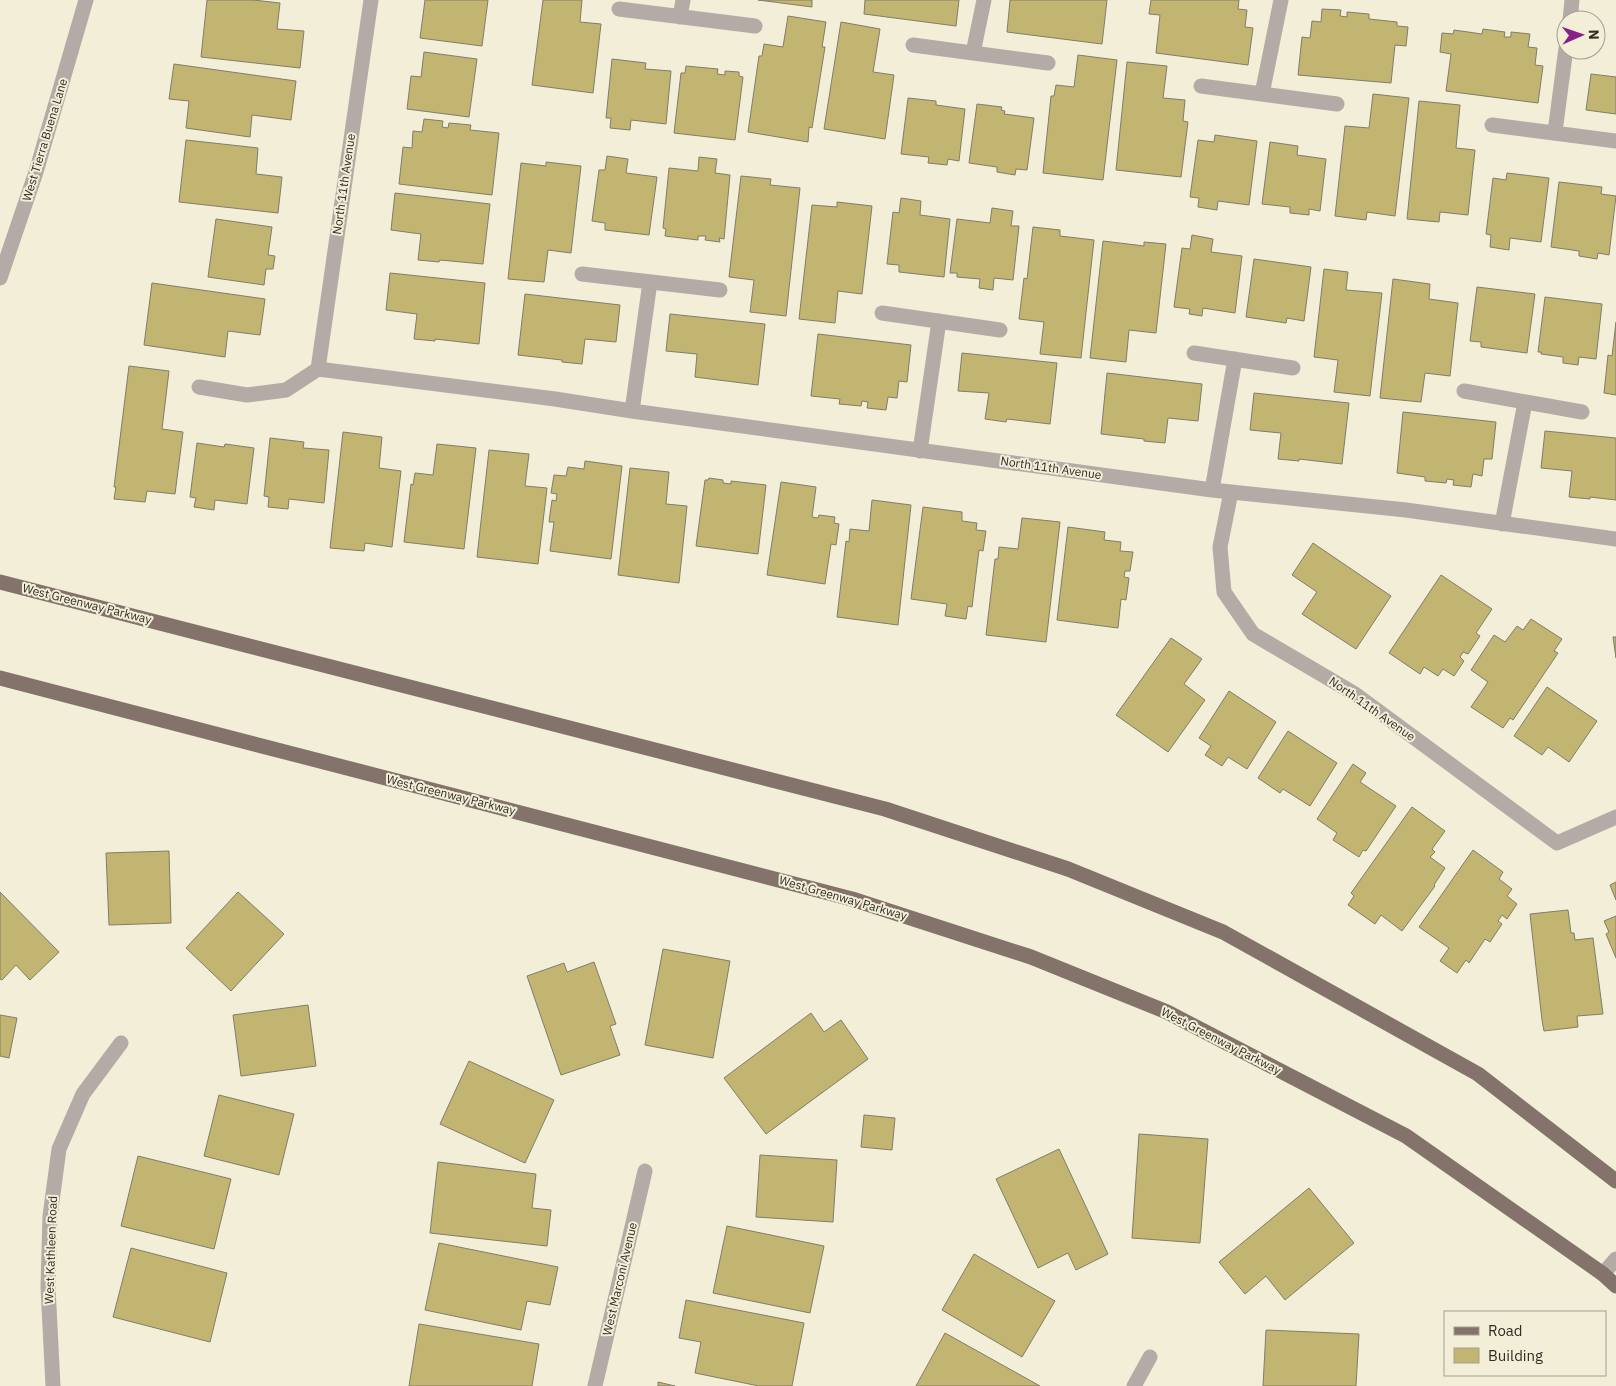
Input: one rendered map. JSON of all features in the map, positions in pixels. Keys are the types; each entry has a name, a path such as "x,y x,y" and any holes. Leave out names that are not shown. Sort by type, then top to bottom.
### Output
{"main road":[{"name":"West Greenway Parkway","path":"0,582 885,809 1068,869 1222,932 1478,1074 1616,1181"},
{"name":"West Greenway Parkway","path":"0,678 852,899 1031,957 1167,1012 1406,1136 1603,1274 1616,1286"}],"street":[{"name":"West Tierra Buena Lane","path":"0,278 36,172 86,0"},
{"name":"North 11th Avenue","path":"371,0 318,369 555,399 1212,490 1406,510 1616,539"},
{"path":"680,17 684,0"},
{"path":"973,53 984,0"},
{"path":"1262,94 1281,0"},
{"path":"619,9 755,26"},
{"path":"913,45 1048,63"},
{"path":"1555,132 1564,60"},
{"path":"1201,86 1337,104"},
{"path":"1492,125 1616,141"},
{"path":"582,274 720,290"},
{"path":"632,411 650,282"},
{"path":"882,313 1000,330"},
{"path":"920,450 939,321"},
{"path":"1194,352 1293,368"},
{"path":"1212,490 1235,359"},
{"path":"199,387 247,394 286,390 318,369"},
{"path":"1464,391 1582,412"},
{"path":"1502,524 1525,402"},
{"name":"North 11th Avenue","path":"1231,492 1220,547 1224,592 1252,634 1355,694 1557,843 1616,817"},
{"name":"West Kathleen Road","path":"53,1386 48,1287 49,1234 58,1149 83,1094 121,1043"},
{"name":"West Marconi Avenue","path":"595,1386 644,1171"},
{"path":"1603,1274 1616,1259"},
{"path":"1134,1386 1150,1357"}],"building":[{"path":"207,0 253,0 280,3 277,29 304,31 300,68 201,57"},
{"path":"425,0 488,0 482,46 420,38"},
{"path":"543,0 582,0 580,22 601,24 593,93 532,85"},
{"path":"758,0 812,0 812,7"},
{"path":"865,0 959,0 956,26 864,14"},
{"path":"1010,0 1107,0 1102,44 1007,32"},
{"path":"1151,0 1239,0 1238,9 1247,10 1245,27 1253,28 1248,65 1156,53 1160,15 1149,14"},
{"path":"1322,9 1341,10 1340,16 1347,17 1347,12 1369,14 1369,19 1397,22 1397,26 1408,27 1406,46 1395,45 1391,83 1298,75 1302,37 1310,38 1312,21 1321,22"},
{"path":"788,16 826,22 822,47 825,47 812,128 809,127 808,142 748,132 759,56 762,56 764,44 783,47"},
{"path":"841,22 880,29 873,72 894,75 885,139 824,129"},
{"path":"1483,29 1505,32 1504,37 1511,37 1511,32 1530,34 1528,47 1537,48 1535,65 1543,66 1538,103 1446,91 1451,54 1440,52 1442,33 1453,34 1454,30 1482,34"},
{"path":"424,52 477,59 469,117 407,109 411,76 421,77"},
{"path":"1078,55 1117,60 1103,180 1043,173 1051,96 1054,96 1056,85 1074,87"},
{"path":"612,59 646,63 645,69 671,71 666,124 631,120 630,130 610,128 611,118 606,118"},
{"path":"1127,62 1167,66 1163,98 1185,100 1183,121 1188,122 1181,177 1116,170"},
{"path":"174,64 296,81 291,120 252,115 250,137 186,128 189,101 169,99"},
{"path":"686,66 718,69 717,74 725,75 725,71 739,72 739,76 743,77 735,140 674,133 681,73 685,73"},
{"path":"1591,74 1616,77 1616,114 1586,110"},
{"path":"1373,94 1409,98 1395,216 1367,212 1366,220 1335,216 1345,126 1369,128"},
{"path":"908,98 936,101 936,105 965,109 959,161 948,159 947,165 928,163 929,157 901,154"},
{"path":"1419,101 1460,105 1456,148 1475,150 1468,215 1440,212 1439,222 1407,219"},
{"path":"977,104 1002,107 1001,110 1005,111 1004,114 1034,118 1027,170 1016,169 1015,175 997,172 997,167 969,163"},
{"path":"424,119 443,121 442,127 448,128 449,123 471,125 470,130 499,133 492,195 399,184 403,147 412,148 413,131 422,132"},
{"path":"1215,135 1257,141 1249,205 1218,201 1217,210 1198,207 1199,198 1190,197 1198,140 1214,142"},
{"path":"186,140 258,148 256,174 282,177 278,213 179,202"},
{"path":"1270,142 1298,146 1297,155 1326,159 1320,211 1309,209 1309,215 1290,213 1290,207 1262,204"},
{"path":"607,156 628,159 626,173 657,177 649,235 605,230 605,223 592,221 599,170 605,170"},
{"path":"699,157 717,159 715,173 730,175 724,239 719,238 720,242 705,240 706,236 698,236 698,240 665,236 666,229 663,228 669,168 698,171"},
{"path":"546,162 581,166 571,253 548,250 544,282 508,279 521,163 546,166"},
{"path":"1507,173 1549,178 1541,242 1510,238 1509,250 1490,247 1491,235 1486,234 1493,178 1506,180"},
{"path":"741,176 771,179 770,185 800,188 786,316 750,312 754,280 729,277"},
{"path":"1559,182 1602,187 1601,194 1616,196 1609,255 1598,253 1597,259 1579,256 1579,251 1551,247"},
{"path":"395,193 490,204 483,264 418,260 421,234 391,230"},
{"path":"901,198 921,201 920,215 950,219 944,277 899,272 899,265 887,264 893,212 899,213"},
{"path":"837,202 872,206 862,294 838,291 835,323 799,319 812,205 837,207"},
{"path":"992,208 1013,211 1011,226 1019,226 1013,280 994,278 993,290 979,288 980,279 957,277 957,273 950,273 957,219 990,223"},
{"path":"216,219 272,227 268,255 275,256 273,269 266,269 264,285 208,277"},
{"path":"1033,227 1060,230 1060,236 1094,240 1081,358 1040,354 1044,322 1019,319 1024,278 1027,279"},
{"path":"1192,235 1213,239 1211,252 1242,256 1235,313 1203,308 1202,316 1189,314 1190,309 1174,307 1182,248 1190,249"},
{"path":"1103,241 1144,246 1144,242 1166,244 1156,333 1129,330 1126,362 1090,358"},
{"path":"1254,259 1311,267 1304,321 1287,318 1286,323 1246,317"},
{"path":"1324,269 1348,272 1346,290 1382,293 1370,396 1334,392 1338,360 1314,357"},
{"path":"390,273 485,283 479,344 435,339 435,341 414,339 417,314 386,310"},
{"path":"1393,279 1430,284 1429,299 1458,303 1450,376 1425,373 1421,402 1380,398"},
{"path":"152,283 265,299 260,335 228,331 225,357 144,345"},
{"path":"1477,287 1535,294 1527,353 1481,347 1481,342 1470,341"},
{"path":"525,294 620,305 616,342 585,339 582,364 518,355"},
{"path":"1545,297 1602,304 1596,359 1579,357 1578,365 1563,363 1563,357 1538,352"},
{"path":"670,314 765,324 758,385 695,377 697,354 666,351"},
{"path":"1616,322 1616,395 1604,393 1608,355 1612,356"},
{"path":"818,334 911,345 907,382 899,381 897,398 888,397 886,410 867,408 868,402 862,401 861,406 839,404 840,399 811,396"},
{"path":"962,353 1057,363 1050,424 1007,419 1006,422 985,419 989,393 958,391"},
{"path":"129,366 169,371 162,429 183,432 175,494 147,491 145,502 114,499"},
{"path":"1107,373 1202,384 1198,421 1168,418 1165,443 1101,434"},
{"path":"1254,393 1349,403 1342,464 1299,459 1299,461 1278,459 1281,433 1250,430"},
{"path":"1403,412 1496,422 1492,459 1484,459 1482,476 1473,474 1471,487 1453,485 1454,480 1447,479 1446,483 1425,481 1425,477 1397,473"},
{"path":"1545,431 1616,438 1616,500 1569,497 1572,471 1541,468"},
{"path":"343,432 382,437 379,468 401,471 392,547 365,543 364,551 330,548"},
{"path":"270,438 304,442 303,448 329,450 324,503 289,499 288,509 268,507 269,497 264,496"},
{"path":"197,443 224,447 225,444 254,448 247,504 215,500 214,510 194,507 196,498 190,497"},
{"path":"437,444 476,448 464,549 404,542 411,484 413,485 415,473 433,475"},
{"path":"489,450 529,454 525,486 547,488 538,564 477,557"},
{"path":"585,461 622,466 611,559 550,551 554,522 549,522 552,500 556,501 557,494 551,493 554,475 566,476 568,467 584,469"},
{"path":"630,468 669,472 666,504 687,506 679,583 618,575"},
{"path":"709,478 723,480 723,483 731,484 731,481 766,485 758,554 696,546 705,480"},
{"path":"781,482 816,487 812,517 818,518 819,515 835,517 834,523 839,524 836,545 831,544 825,584 767,575"},
{"path":"872,500 911,505 898,625 837,617 846,541 849,542 850,529 869,531"},
{"path":"923,507 962,512 962,521 977,523 976,530 986,531 983,551 979,550 972,607 968,606 966,619 945,616 947,604 911,599"},
{"path":"1022,518 1060,522 1046,642 986,635 995,559 998,559 999,547 1018,549"},
{"path":"1068,527 1105,532 1104,540 1121,542 1120,551 1133,552 1130,571 1125,571 1124,577 1129,578 1126,600 1121,599 1118,628 1057,620"},
{"path":"1313,543 1391,596 1356,649 1302,614 1317,592 1292,575"},
{"path":"1441,575 1492,609 1476,633 1480,636 1468,654 1463,652 1460,657 1464,661 1454,676 1443,669 1438,676 1424,667 1420,674 1389,653"},
{"path":"1531,619 1562,639 1554,651 1558,653 1513,720 1510,718 1503,728 1471,707 1488,682 1471,670 1494,635 1505,642 1517,626 1523,630"},
{"path":"1613,637 1616,637 1616,658"},
{"path":"1171,638 1202,659 1184,684 1205,700 1168,752 1116,715"},
{"path":"1547,687 1597,721 1569,762 1548,747 1542,755 1514,736"},
{"path":"1229,691 1276,722 1247,769 1228,757 1222,766 1205,755 1211,746 1199,738"},
{"path":"1288,731 1337,763 1310,806 1283,789 1280,793 1258,778"},
{"path":"1353,764 1366,773 1360,782 1396,806 1366,851 1363,850 1359,857 1333,840 1337,833 1317,819"},
{"path":"1412,807 1445,831 1432,849 1435,852 1430,857 1445,868 1435,886 1402,931 1381,915 1375,924 1348,905 1354,896 1351,893"},
{"path":"1473,850 1503,872 1499,879 1512,889 1507,896 1517,904 1507,919 1502,915 1498,921 1502,924 1490,942 1485,939 1469,963 1466,960 1457,973 1440,961 1449,948 1419,927"},
{"path":"169,851 171,923 109,925 106,853"},
{"path":"1616,882 1616,900 1610,885"},
{"path":"0,892 59,952 30,980 16,965 2,980 0,979"},
{"path":"238,892 284,934 231,991 186,948"},
{"path":"1568,910 1571,933 1574,933 1575,940 1593,938 1603,1014 1577,1016 1578,1027 1544,1031 1530,914"},
{"path":"1616,916 1616,958 1606,934 1609,932 1604,921"},
{"path":"663,949 730,961 713,1058 645,1045"},
{"path":"594,962 616,1024 610,1026 620,1055 561,1075 527,976 564,963 567,972"},
{"path":"308,1005 316,1066 241,1076 233,1015"},
{"path":"811,1013 824,1032 841,1020 868,1059 766,1134 724,1078"},
{"path":"0,1015 17,1018 9,1058 0,1056"},
{"path":"469,1061 554,1100 525,1163 440,1124"},
{"path":"219,1095 294,1114 279,1175 204,1156"},
{"path":"864,1115 895,1118 892,1150 861,1147"},
{"path":"1139,1134 1208,1139 1200,1243 1132,1238"},
{"path":"1059,1149 1108,1254 1076,1270 1068,1253 1038,1268 996,1179"},
{"path":"760,1155 837,1160 833,1222 756,1217"},
{"path":"138,1156 231,1179 214,1249 121,1226"},
{"path":"438,1162 536,1174 532,1208 551,1210 547,1246 430,1233"},
{"path":"1309,1188 1354,1243 1285,1300 1266,1276 1245,1294 1219,1262"},
{"path":"727,1226 824,1246 810,1313 713,1293"},
{"path":"439,1243 558,1267 550,1305 527,1301 521,1330 425,1310"},
{"path":"131,1248 227,1273 210,1342 113,1317"},
{"path":"974,1254 1055,1301 1022,1357 942,1310"},
{"path":"686,1300 804,1323 792,1386 759,1386 695,1373 701,1342 679,1338"},
{"path":"419,1324 539,1344 532,1386 409,1386"},
{"path":"1266,1330 1359,1334 1356,1386 1263,1386"},
{"path":"945,1333 1040,1386 916,1386"},
{"path":"658,1382 675,1386 658,1386"}]}
